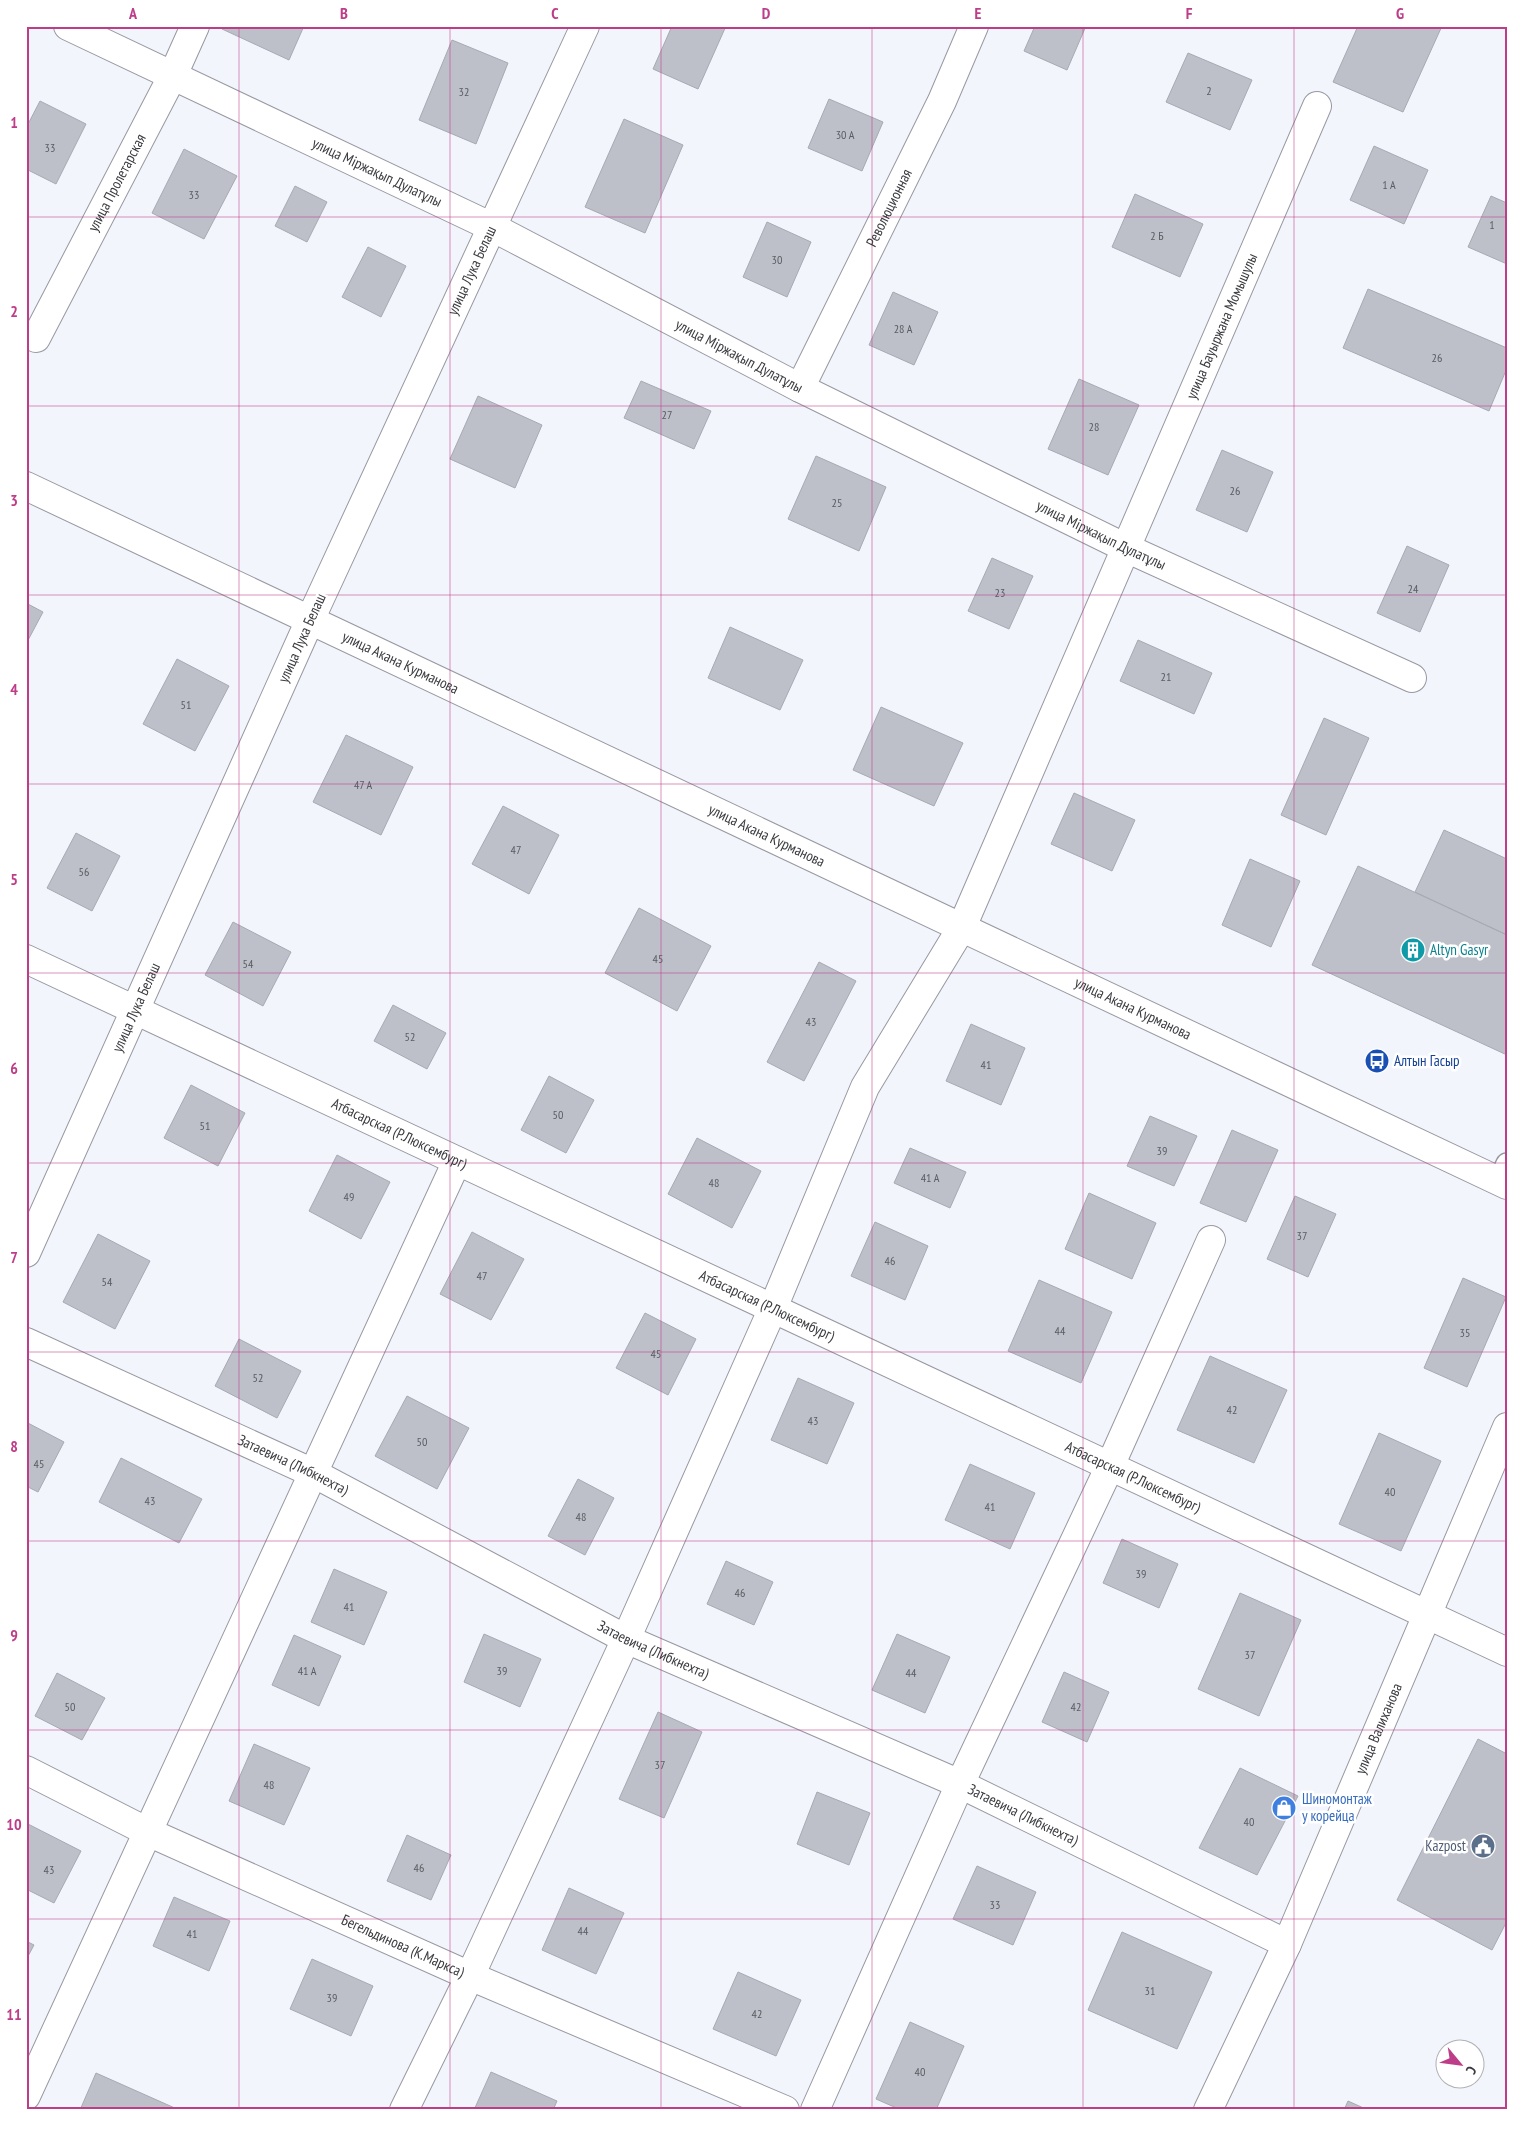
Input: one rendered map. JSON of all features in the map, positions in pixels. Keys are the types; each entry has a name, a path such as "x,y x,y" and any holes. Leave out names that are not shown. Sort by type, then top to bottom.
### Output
{"street":[{"name":"улица Міржақып Дулатұлы","path":"68,26 492,227 800,388 1126,548 1412,678"},
{"name":"улица Пролетарская","path":"36,338 173,75 195,26"},
{"name":"улица Лука Белаш","path":"26,1253 310,620 585,26"},
{"name":"Революционная","path":"800,388 942,101 974,26"},
{"name":"улица Бауыржана Момышулы","path":"404,2110 470,1976 626,1640 773,1308 865,1087 962,928 1317,106"},
{"name":"улица Акана Курманова","path":"26,486 962,928 1504,1177"},
{"name":"Атбасарская (Р.Люксембург)","path":"26,959 1507,1652"},
{"path":"26,2096 457,1161"},
{"path":"815,2110 960,1784 1110,1466 1211,1240"},
{"name":"Затаевича (Либкнехта)","path":"26,1342 313,1473 626,1640 960,1784 1287,1944"},
{"name":"улица Валиханова","path":"1208,2110 1287,1944 1507,1427"},
{"name":"Бегельдинова (К.Маркса)","path":"26,1770 148,1832 470,1976 785,2110"}],"building":[{"path":"223,26 304,26 289,60 222,29"},
{"path":"672,26 726,26 698,89 653,69"},
{"path":"1035,26 1086,26 1067,70 1024,51"},
{"path":"1358,26 1442,26 1403,112 1333,82"},
{"path":"452,40 508,63 476,144 419,120"},
{"path":"1188,53 1252,80 1230,130 1166,102"},
{"path":"829,99 883,122 862,171 808,148"},
{"path":"40,101 86,124 56,184 26,169 26,128"},
{"path":"624,119 683,145 645,233 585,207"},
{"path":"1374,146 1428,170 1404,224 1350,200"},
{"path":"184,149 237,176 204,239 152,213"},
{"path":"295,186 327,202 307,242 275,226"},
{"path":"1135,194 1203,224 1180,277 1112,247"},
{"path":"1491,196 1507,203 1507,264 1468,247"},
{"path":"767,222 811,242 787,297 743,277"},
{"path":"368,247 406,266 381,317 342,297"},
{"path":"1368,289 1507,348 1507,368 1489,411 1343,348"},
{"path":"893,292 938,312 914,365 869,345"},
{"path":"1079,379 1139,405 1108,475 1048,449"},
{"path":"641,381 711,411 694,449 624,418"},
{"path":"478,396 542,425 515,488 450,459"},
{"path":"1222,450 1273,472 1247,532 1196,510"},
{"path":"816,456 886,487 859,551 788,519"},
{"path":"1407,546 1449,565 1420,632 1377,613"},
{"path":"992,558 1033,576 1009,629 968,611"},
{"path":"26,603 43,612 26,644"},
{"path":"730,627 803,660 780,710 708,678"},
{"path":"1138,640 1212,673 1194,714 1120,681"},
{"path":"177,659 229,686 195,751 143,724"},
{"path":"881,707 963,743 934,806 853,770"},
{"path":"1324,718 1369,738 1326,835 1281,815"},
{"path":"346,735 413,767 381,835 313,802"},
{"path":"1074,793 1135,820 1112,871 1051,844"},
{"path":"503,806 559,835 529,894 472,864"},
{"path":"1444,830 1507,859 1507,935 1415,892"},
{"path":"76,833 120,856 92,911 47,888"},
{"path":"1250,859 1300,881 1271,947 1222,925"},
{"name":"Altyn Gasyr","path":"1358,866 1507,935 1507,1055 1312,965"},
{"path":"639,908 711,946 677,1011 605,973"},
{"path":"233,922 291,952 263,1006 205,975"},
{"path":"819,962 856,981 804,1081 767,1062"},
{"path":"393,1005 446,1033 427,1069 374,1041"},
{"path":"971,1024 1025,1048 1001,1105 946,1081"},
{"path":"549,1076 594,1100 566,1153 521,1130"},
{"path":"191,1085 245,1113 218,1166 164,1138"},
{"path":"1150,1116 1197,1136 1174,1186 1127,1166"},
{"path":"1232,1130 1278,1150 1246,1222 1200,1203"},
{"path":"697,1138 761,1171 732,1228 668,1194"},
{"path":"910,1148 966,1172 950,1208 894,1183"},
{"path":"337,1155 390,1182 361,1239 309,1211"},
{"path":"1089,1193 1156,1223 1132,1279 1065,1249"},
{"path":"1295,1196 1336,1214 1308,1277 1267,1259"},
{"path":"875,1222 928,1246 905,1300 851,1276"},
{"path":"472,1232 524,1259 491,1320 440,1294"},
{"path":"98,1234 150,1261 115,1329 63,1302"},
{"path":"1463,1278 1506,1297 1467,1387 1424,1368"},
{"path":"1039,1280 1112,1312 1081,1383 1008,1351"},
{"path":"645,1313 696,1339 668,1395 616,1368"},
{"path":"239,1339 301,1371 277,1418 215,1386"},
{"path":"1210,1356 1287,1390 1254,1463 1177,1430"},
{"path":"798,1378 854,1403 827,1464 771,1440"},
{"path":"407,1396 469,1428 437,1489 375,1456"},
{"path":"26,1422 64,1442 38,1492 26,1486"},
{"path":"1379,1433 1441,1461 1401,1551 1339,1524"},
{"path":"121,1458 202,1499 179,1543 99,1502"},
{"path":"970,1464 1035,1493 1010,1549 945,1520"},
{"path":"578,1479 614,1498 585,1555 548,1536"},
{"path":"1122,1539 1178,1564 1159,1608 1103,1583"},
{"path":"726,1561 773,1582 754,1625 707,1604"},
{"path":"334,1569 387,1592 364,1645 311,1622"},
{"path":"1240,1593 1301,1620 1259,1716 1198,1689"},
{"path":"484,1634 541,1659 520,1707 464,1682"},
{"path":"897,1634 950,1657 925,1713 872,1690"},
{"path":"294,1635 341,1656 319,1706 272,1685"},
{"path":"1064,1672 1109,1692 1087,1742 1042,1722"},
{"path":"57,1673 105,1698 82,1740 35,1716"},
{"path":"658,1712 702,1732 664,1818 619,1799"},
{"path":"1478,1739 1507,1754 1507,1921 1492,1950 1397,1900"},
{"path":"254,1744 310,1768 284,1825 229,1801"},
{"path":"1240,1768 1298,1796 1257,1875 1199,1848"},
{"path":"817,1792 870,1813 849,1865 797,1844"},
{"path":"26,1823 81,1851 54,1903 26,1889"},
{"path":"407,1835 451,1855 431,1900 387,1881"},
{"path":"977,1866 1036,1892 1013,1945 953,1919"},
{"path":"569,1888 624,1913 596,1974 542,1950"},
{"path":"174,1897 230,1921 209,1971 153,1946"},
{"path":"1122,1932 1212,1972 1177,2049 1088,2010"},
{"path":"26,1941 34,1945 26,1960"},
{"path":"312,1959 373,1986 351,2036 290,2009"},
{"path":"738,1972 801,2000 776,2056 713,2029"},
{"path":"910,2022 964,2046 936,2110 901,2110 876,2099"},
{"path":"491,2072 557,2101 553,2110 474,2110"},
{"path":"96,2073 177,2109 177,2110 80,2110"},
{"path":"1348,2101 1368,2110 1344,2110"}],"place":[{"name":"Altyn Gasyr","path":"1413,950"},
{"name":"Алтын Гасыр","path":"1377,1061"},
{"name":"Шиномонтаж у корейца","path":"1284,1808"},
{"name":"Kazpost","path":"1483,1846"}]}
